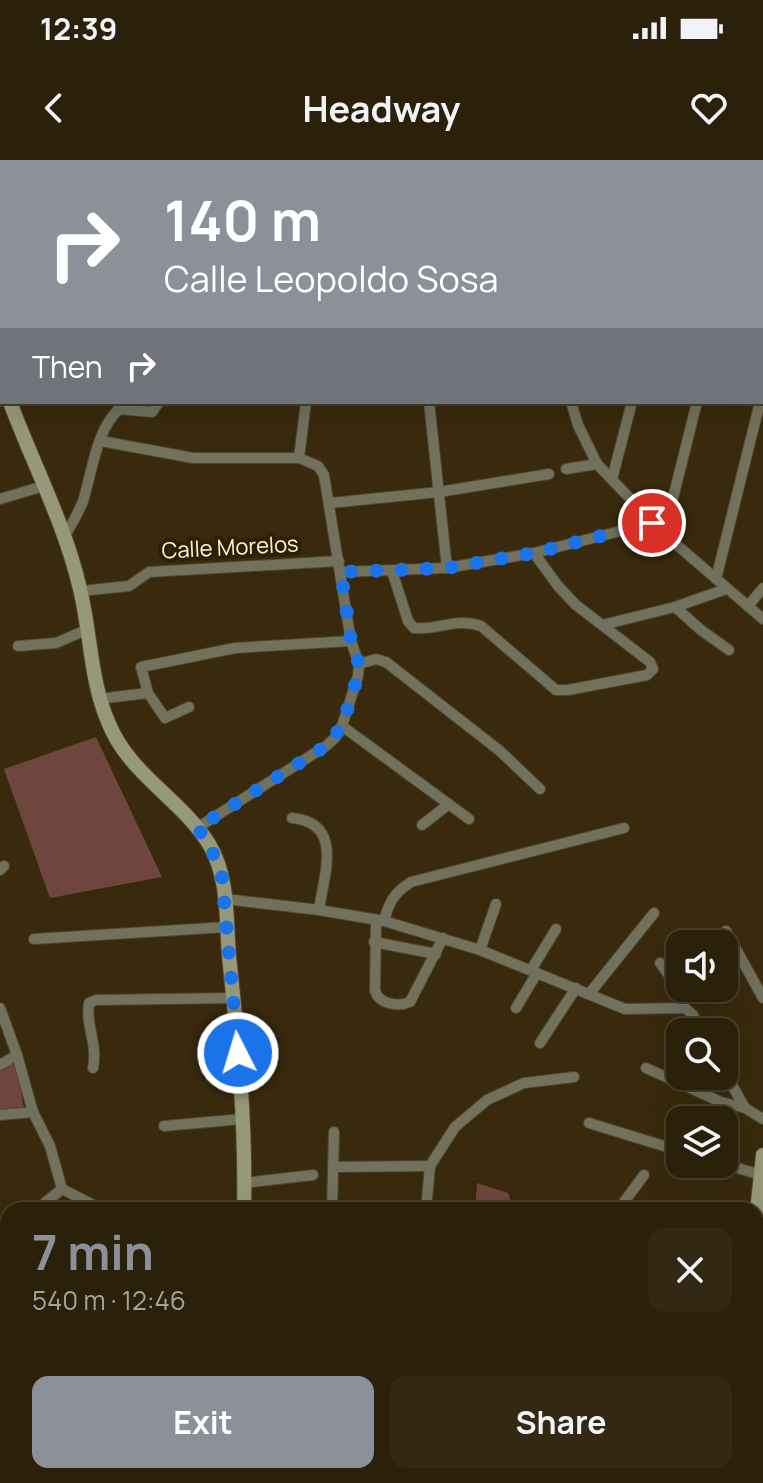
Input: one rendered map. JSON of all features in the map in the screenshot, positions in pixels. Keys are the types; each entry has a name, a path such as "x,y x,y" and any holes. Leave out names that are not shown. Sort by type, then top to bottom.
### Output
{"street":[{"path":"11,404 65,535 81,591 98,699 122,750 197,828 217,861 225,899 233,998 242,1119 244,1202"},
{"path":"65,535 77,516 101,441 113,415 119,409 152,412 158,404"},
{"path":"299,458 304,404"},
{"path":"429,404 447,568"},
{"path":"572,404 597,464 652,523 763,619"},
{"path":"612,479 631,404"},
{"path":"664,534 696,404"},
{"path":"716,579 760,404"},
{"path":"101,441 193,458 299,458 318,466 324,475 351,641 359,664 342,726 326,746 197,828"},
{"path":"566,469 597,464"},
{"path":"330,503 439,492 549,474"},
{"path":"0,499 44,486"},
{"name":"Calle Morelos","path":"81,591 129,586 149,572 340,567 392,571 447,568 534,553 652,523"},
{"path":"392,571 408,621 414,628 455,622 481,626 556,690 647,675 653,669 650,662 558,586 534,553"},
{"path":"748,606 763,588"},
{"path":"602,625 675,607 726,589"},
{"path":"675,607 729,650"},
{"path":"18,646 56,643 86,630"},
{"path":"189,707 165,718 148,693 141,667 235,648 351,641"},
{"path":"359,664 376,659 386,662 500,751 540,789"},
{"path":"98,699 148,693"},
{"path":"342,726 469,819"},
{"path":"422,825 449,804"},
{"path":"292,818 307,819 319,826 326,838 319,910"},
{"path":"443,938 410,1002 401,1005 384,1002 376,996 374,942 388,903 398,890 411,882 624,828"},
{"path":"225,899 319,910 380,921 443,938 625,1009 685,1008"},
{"path":"480,950 496,904"},
{"path":"589,994 654,913"},
{"path":"34,939 227,927"},
{"path":"516,1008 556,929"},
{"path":"374,942 436,954"},
{"path":"738,953 763,998"},
{"path":"660,963 675,983 685,1008 695,1018"},
{"path":"540,1043 576,988"},
{"path":"93,1068 95,1045 87,1011 89,1003 96,1000 233,998"},
{"path":"0,1008 33,1112 50,1146 62,1189 87,1202"},
{"path":"0,1065 17,1055"},
{"path":"646,1068 721,1102 745,1108 763,1119"},
{"path":"427,1202 430,1166 455,1127 487,1100 524,1083 574,1077"},
{"path":"735,1090 745,1108"},
{"path":"0,1115 33,1112"},
{"path":"164,1126 242,1119"},
{"path":"589,1123 666,1146"},
{"path":"332,1202 334,1132"},
{"path":"758,1202 763,1155"},
{"path":"333,1167 430,1166"},
{"path":"738,1168 761,1175"},
{"path":"244,1183 313,1175"},
{"path":"624,1202 644,1175"},
{"path":"46,1202 62,1189"}],"shaded area":[{"path":"96,737 162,877 50,898 4,769"},
{"path":"15,1059 24,1108 0,1112 0,1068"},
{"path":"477,1183 508,1193 511,1202 476,1202"}],"route":[{"path":"238,1053 222,877 209,843 197,828 326,746 342,726 359,664 351,641 341,572 447,568 534,553 652,523"}]}
